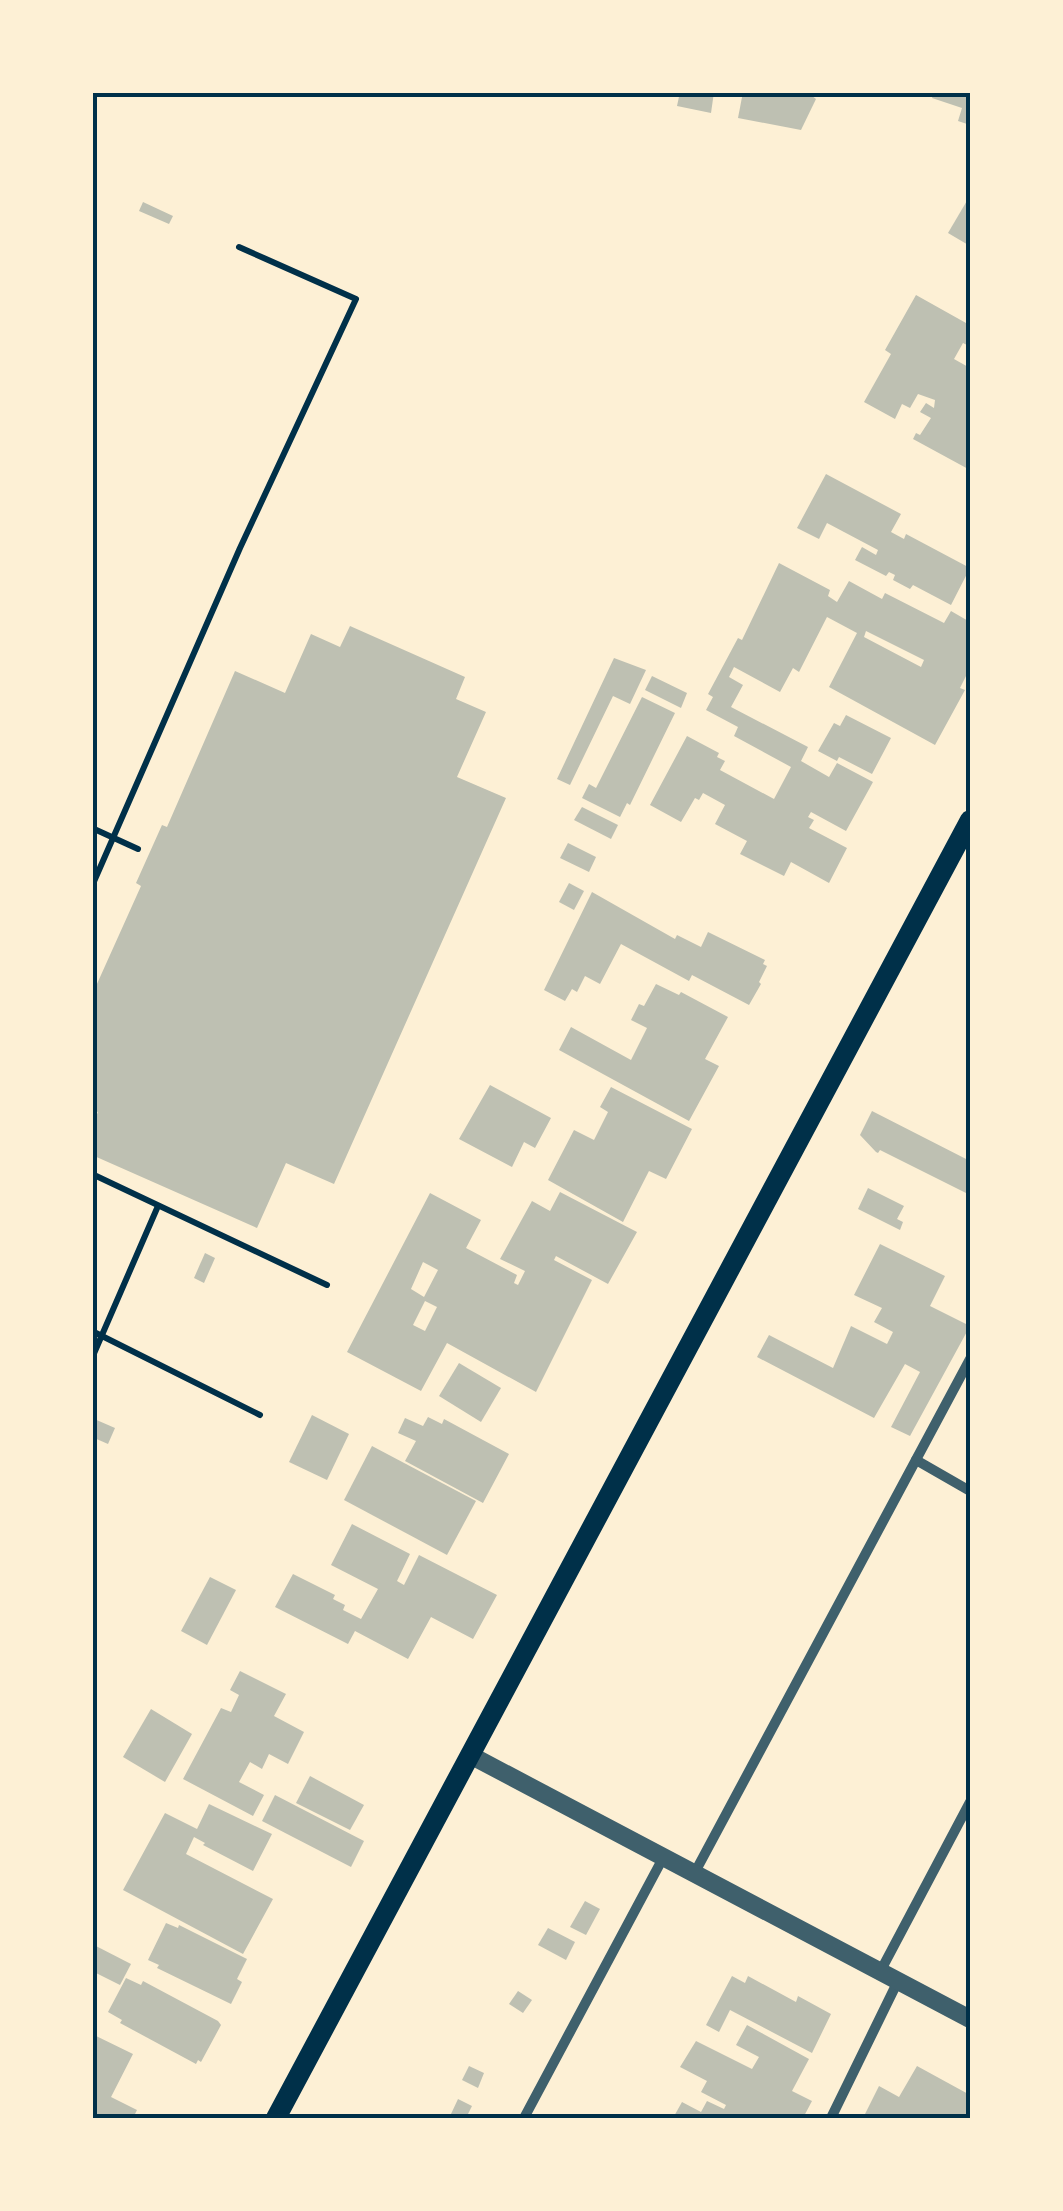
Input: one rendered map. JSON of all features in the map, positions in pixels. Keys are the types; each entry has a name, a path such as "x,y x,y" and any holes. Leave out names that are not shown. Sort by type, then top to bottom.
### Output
{"main road":[{"path":"276,2118 970,820"}],"street":[{"path":"694,1874 970,1359"},
{"path":"916,1460 970,1491"},
{"path":"472,1756 970,2019"},
{"path":"880,1972 970,1802"},
{"path":"524,2118 663,1858"},
{"path":"831,2118 898,1981"}],"path":[{"path":"92,886 240,548 356,300 238,248"},
{"path":"92,828 138,849"},
{"path":"92,1174 327,1285"},
{"path":"92,1358 158,1206"},
{"path":"92,1332 260,1416"}],"building":[{"path":"680,92 714,92 711,113 677,106"},
{"path":"743,92 807,92 816,99 801,130 738,118"},
{"path":"934,92 970,92 970,125 958,121 962,108 932,98"},
{"path":"970,200 970,246 948,233"},
{"path":"143,202 173,216 169,224 139,211"},
{"path":"916,295 966,323 970,315 969,346 963,343 954,359 970,368 970,400 966,407 970,410 970,470 913,439 931,418 920,412 926,403 934,408 935,400 918,394 910,408 902,404 895,419 864,402 891,354 885,350"},
{"path":"826,474 901,514 891,532 904,539 906,534 970,568 951,605 913,585 910,589 893,580 895,575 889,572 886,576 855,560 862,547 876,555 878,550 827,523 819,539 797,528"},
{"path":"779,563 830,590 828,596 837,602 849,581 882,599 885,593 944,623 951,611 970,622 970,668 960,688 965,690 935,745 829,687 857,633 827,617 799,672 793,668 780,692 734,667 729,677 743,685 731,707 808,747 801,761 829,777 837,763 873,782 846,831 811,812 808,817 814,820 809,828 847,848 829,883 791,862 784,876 740,854 747,841 715,824 725,805 703,793 699,800 695,798 681,822 650,805 687,736 719,753 717,757 725,761 720,770 774,799 791,767 734,736 738,727 706,710 713,697 708,694 738,638 742,640","holes":["866,631 924,660 921,667 864,637"]},
{"path":"350,626 465,677 456,699 486,712 457,777 506,798 334,1184 286,1163 257,1228 92,1155 92,1125 98,1112 92,1110 92,995 141,886 136,883 162,825 167,827 235,671 285,693 311,634 340,647"},
{"path":"614,658 646,670 630,704 613,696 570,785 557,779"},
{"path":"652,676 687,693 681,708 645,690"},
{"path":"642,697 675,713 630,805 627,803 620,817 582,798 589,784 596,788"},
{"path":"846,715 891,738 872,774 818,751 834,723 840,726"},
{"path":"582,807 618,825 611,839 574,820"},
{"path":"568,843 596,857 589,872 560,858"},
{"path":"569,883 584,891 574,910 559,902"},
{"path":"592,892 675,939 677,935 701,947 708,932 765,960 761,984 749,1005 692,975 689,981 621,944 600,984 585,976 577,992 572,989 565,1001 544,990"},
{"path":"656,984 679,995 681,992 728,1017 705,1059 719,1066 689,1121 559,1050 571,1027 631,1060 647,1028 631,1020"},
{"path":"490,1085 551,1118 535,1148 524,1142 512,1167 459,1139"},
{"path":"611,1087 692,1129 666,1179 649,1171 623,1222 548,1180 574,1130 594,1140 608,1112 600,1107"},
{"path":"872,1111 970,1161 970,1195 880,1150 876,1152 860,1135"},
{"path":"868,1188 904,1206 897,1219 903,1222 900,1230 858,1209"},
{"path":"560,1192 637,1232 608,1284 556,1256 554,1260 592,1280 536,1392 447,1343 421,1391 347,1352 430,1193 481,1220 466,1248 517,1275 514,1283 518,1285 525,1271 500,1259 532,1201 550,1211","holes":["423,1262 438,1270 424,1297 411,1289","425,1301 437,1307 425,1331 413,1325"]},
{"path":"880,1244 945,1276 930,1306 970,1326 910,1436 891,1427 920,1372 905,1364 874,1418 757,1357 769,1335 833,1368 851,1326 887,1344 893,1332 874,1322 882,1308 854,1295"},
{"path":"205,1253 215,1258 204,1283 194,1278"},
{"path":"459,1363 501,1388 481,1422 439,1396"},
{"path":"312,1415 349,1434 327,1480 289,1462"},
{"path":"428,1417 442,1424 444,1419 509,1454 483,1503 405,1461 416,1441 398,1433 405,1418 423,1426"},
{"path":"92,1418 115,1428 108,1444 92,1437"},
{"path":"372,1446 476,1501 447,1555 344,1500"},
{"path":"352,1524 410,1554 397,1581 404,1585 419,1555 497,1595 473,1639 431,1617 408,1659 355,1631 348,1644 275,1607 293,1574 335,1595 333,1599 345,1605 343,1610 361,1619 378,1589 331,1565"},
{"path":"210,1577 236,1590 207,1645 181,1631"},
{"path":"240,1671 286,1694 274,1716 304,1732 288,1764 269,1754 262,1769 250,1762 239,1782 264,1795 253,1816 183,1779 221,1708 231,1712 239,1695 230,1690"},
{"path":"151,1709 192,1734 165,1782 123,1757"},
{"path":"310,1776 364,1805 350,1830 296,1803"},
{"path":"275,1795 364,1841 351,1867 262,1821"},
{"path":"209,1804 272,1834 253,1871 194,1837 186,1854 273,1899 243,1954 123,1890 165,1813 197,1829"},
{"path":"585,1901 600,1909 586,1935 570,1927"},
{"path":"166,1923 178,1928 179,1925 247,1959 231,2004 148,1960"},
{"path":"548,1928 575,1942 566,1960 538,1945"},
{"path":"94,1945 131,1964 120,1985 92,1971"},
{"path":"732,1976 745,1983 748,1976 796,2002 798,1996 831,2014 812,2053 730,2010 719,2032 706,2025"},
{"path":"126,1978 141,1985 143,1981 218,2021 221,2025 201,2062 196,2064 120,2023 122,2020 108,2012"},
{"path":"518,1991 532,2000 523,2013 509,2004"},
{"path":"747,2025 809,2059 792,2091 812,2101 803,2118 673,2118 682,2102 701,2112 707,2101 724,2109 726,2105 701,2092 707,2081 680,2067 696,2041 752,2069 759,2057 736,2045"},
{"path":"92,2034 133,2054 111,2097 137,2110 133,2118 92,2118"},
{"path":"469,2066 484,2073 478,2088 462,2080"},
{"path":"917,2066 970,2095 966,2118 863,2118 879,2086 899,2097"},
{"path":"458,2099 472,2106 466,2118 451,2114"}]}
